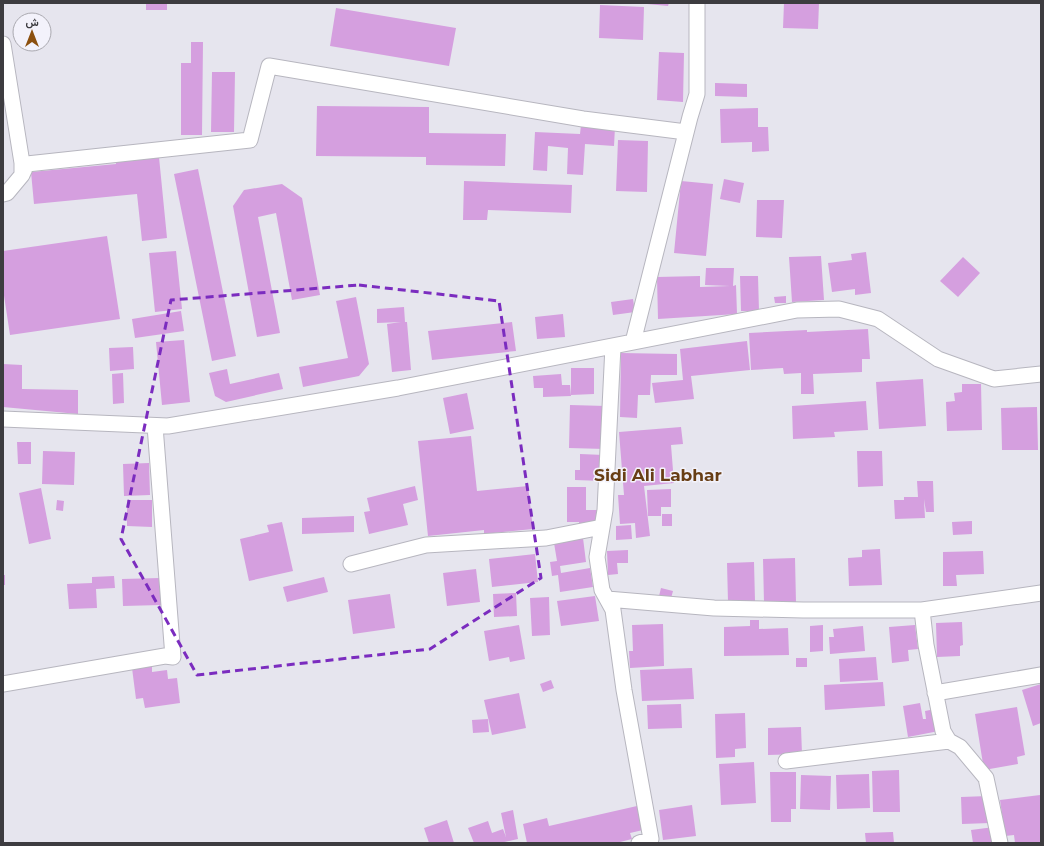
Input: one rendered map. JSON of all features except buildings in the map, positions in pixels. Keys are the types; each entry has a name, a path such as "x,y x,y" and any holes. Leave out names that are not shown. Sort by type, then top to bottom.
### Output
{"street":[{"path":"633,342 697,94 697,3"},
{"path":"3,44 22,163 22,175"},
{"path":"3,194 7,193 22,175 27,164 250,140 269,66 583,119 686,132"},
{"path":"3,419 168,426 398,388 797,310 839,309 878,319 938,359 994,379 1041,374"},
{"path":"613,346 605,510 597,557 602,590 613,603 624,690 651,839 639,843"},
{"path":"3,684 165,656 173,657 155,426"},
{"path":"351,564 426,545 546,538 602,527"},
{"path":"613,603 714,608 922,610 1041,593"},
{"path":"922,610 926,645 944,731 949,741 960,747 986,778 1000,843"},
{"path":"935,693 1041,675"},
{"path":"786,761 949,741"}],"highlighted area":[{"path":"359,285 499,301 541,578 430,649 197,675 121,539 171,300"}],"district":[{"name":"Sidi Ali Labhar","path":"658,475"}]}
